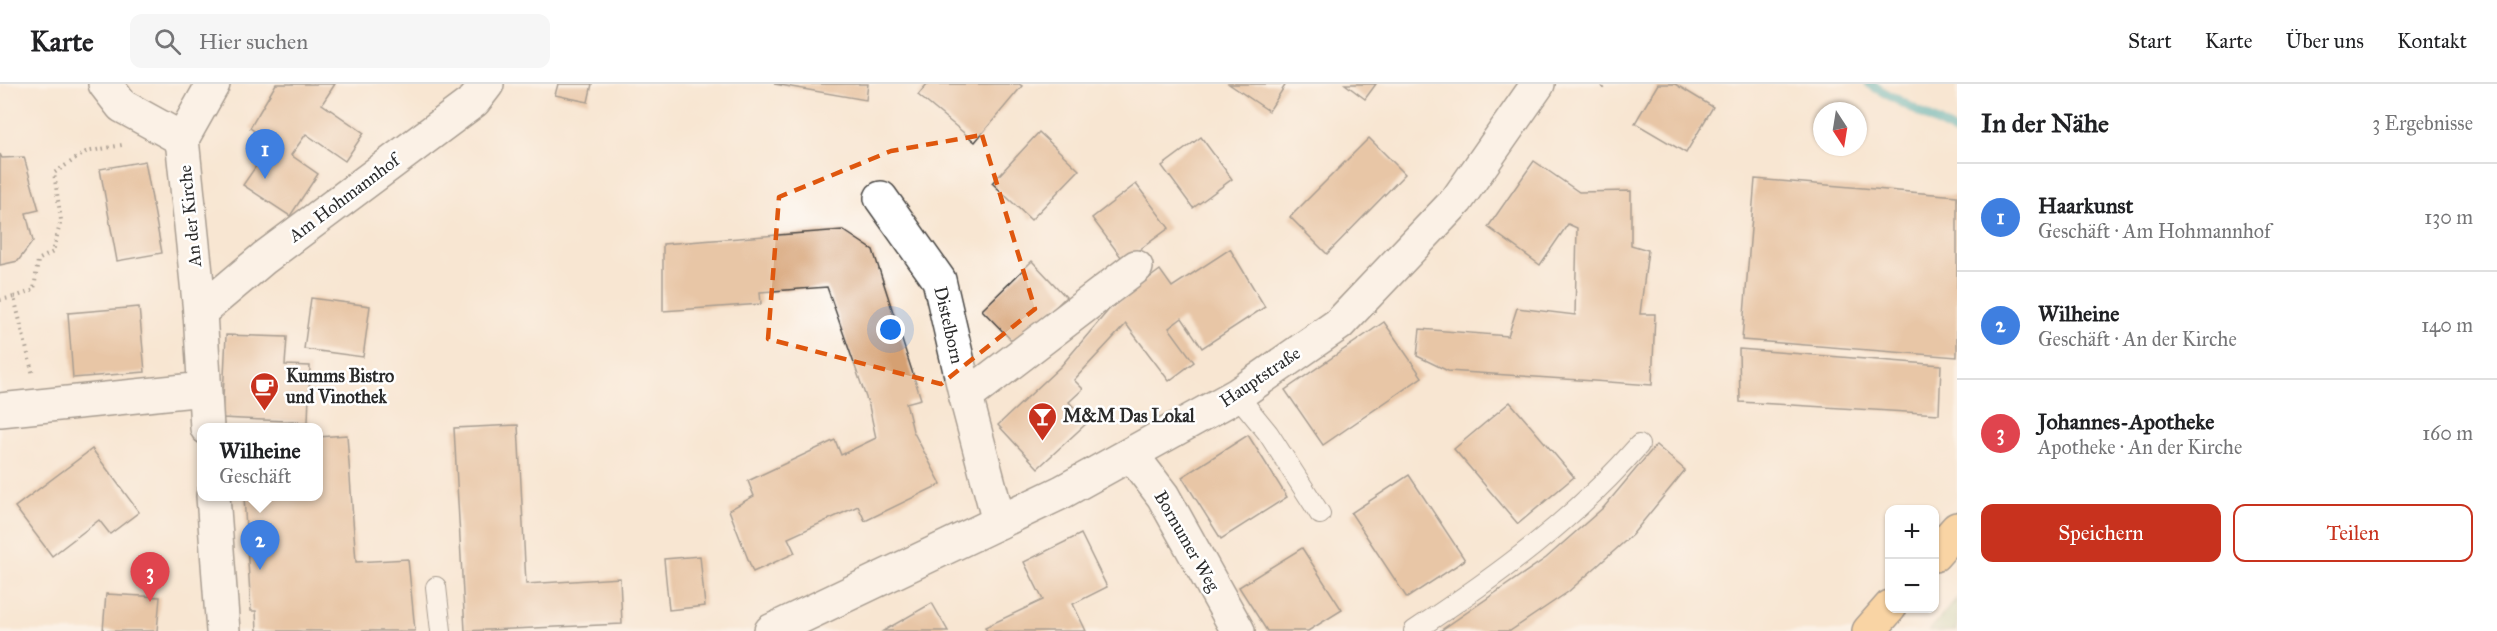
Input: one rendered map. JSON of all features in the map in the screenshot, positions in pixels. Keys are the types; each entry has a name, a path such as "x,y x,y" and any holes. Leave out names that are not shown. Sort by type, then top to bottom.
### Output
{"main road":[{"path":"1939,550 1957,529"},
{"path":"1869,631 1885,613"}],"street":[{"path":"105,84 122,106 172,134 213,84"},
{"name":"Am Hohmannhof","path":"200,312 264,258 474,101 487,84"},
{"name":"Hauptstraße","path":"771,631 814,622 999,522 1062,492 1237,395 1339,324 1457,200 1538,84"},
{"name":"An der Kirche","path":"172,134 200,312 207,423"},
{"name":"Distelborn","path":"881,198 939,280 966,397 999,522"},
{"path":"966,397 1136,267"},
{"path":"0,410 204,389"},
{"name":"Bornumer Weg","path":"1131,454 1163,496 1239,631"},
{"path":"213,501 223,631"}],"lane":[{"path":"1237,395 1268,433 1320,514"},
{"path":"1414,631 1487,583 1552,531 1607,482 1639,445"},
{"path":"436,587 441,631"}],"path":[{"path":"0,300 34,291 38,260 53,252 61,220 54,173 86,152 172,134"},
{"path":"14,297 40,407"}],"highlighted area":[{"path":"982,135 1035,309 941,384 768,339 779,197 891,151"}],"green space":[{"path":"1957,598 1957,631 1929,631"}],"building":[{"path":"276,84 335,84 322,104 364,133 345,161 306,134 291,155 318,174 290,216 243,185 272,143 250,128"},
{"path":"558,84 592,84 588,102 555,95"},
{"path":"774,84 868,84 866,100"},
{"path":"927,84 1019,84 1022,86 975,142 918,95"},
{"path":"1229,84 1286,84 1269,111"},
{"path":"1345,84 1376,84 1365,99"},
{"path":"1658,84 1675,84 1713,107 1686,153 1635,123"},
{"path":"1039,132 1079,170 1031,220 992,183"},
{"path":"1201,137 1232,179 1193,208 1162,166"},
{"path":"1369,138 1405,174 1327,254 1290,217"},
{"path":"0,154 2,158 24,157 39,210 26,213 33,241 18,261 0,265"},
{"path":"145,161 162,253 117,261 100,169"},
{"path":"1534,161 1579,192 1631,191 1631,245 1648,250 1640,314 1655,314 1652,385 1448,371 1417,356 1420,329 1508,336 1517,308 1575,315 1577,228 1568,224 1540,265 1488,227"},
{"path":"1755,179 1957,196 1957,357 1742,340"},
{"path":"1136,184 1169,228 1124,261 1092,218"},
{"path":"843,230 873,250 921,399 906,403 913,431 941,484 865,521 858,506 788,538 795,553 753,572 729,510 754,496 748,481 835,440 841,455 876,438 869,406 827,287 760,292 761,304 663,311 663,244"},
{"path":"1230,249 1265,307 1202,348 1182,318 1169,328 1194,362 1169,381 1126,324 1074,380 1083,389 1069,402 1088,422 1038,468 998,425 1061,366 1112,306 1160,270 1172,287"},
{"path":"1032,261 1066,297 1016,345 982,310"},
{"path":"311,298 370,306 363,357 304,349"},
{"path":"139,307 145,372 73,378 68,313"},
{"path":"1384,322 1422,377 1323,445 1285,390"},
{"path":"226,335 287,337 285,365 310,366 308,422 222,418"},
{"path":"1739,349 1941,365 1939,414 1740,402"},
{"path":"1510,402 1574,477 1518,524 1454,449"},
{"path":"518,425 526,584 620,578 622,624 465,631 454,428"},
{"path":"347,435 356,562 408,559 415,631 257,631 256,611 251,611 244,501 323,501 323,437"},
{"path":"1248,435 1287,497 1221,539 1182,477"},
{"path":"1656,445 1685,470 1632,535 1568,592 1510,631 1440,631 1546,558 1604,507"},
{"path":"92,449 139,512 110,534 99,520 52,556 15,507"},
{"path":"1409,475 1465,560 1407,598 1351,513"},
{"path":"1081,534 1107,587 1073,604 1086,631 987,631 985,627 1043,600 1024,562"},
{"path":"1302,548 1342,610 1308,631 1267,631 1239,587"},
{"path":"700,556 705,606 669,610 664,559"},
{"path":"106,594 160,597 157,631 103,631"},
{"path":"932,603 948,631 883,631"}],"waterway":[{"path":"1869,84 1957,133"}],"place":[{"name":"Haarkunst","path":"265,179"},
{"name":"Kumms Bistro und Vinothek","path":"265,412"},
{"name":"M&M Das Lokal","path":"1042,442"},
{"name":"Wilheine","path":"260,570"},
{"name":"Johannes-Apotheke","path":"150,602"}]}
